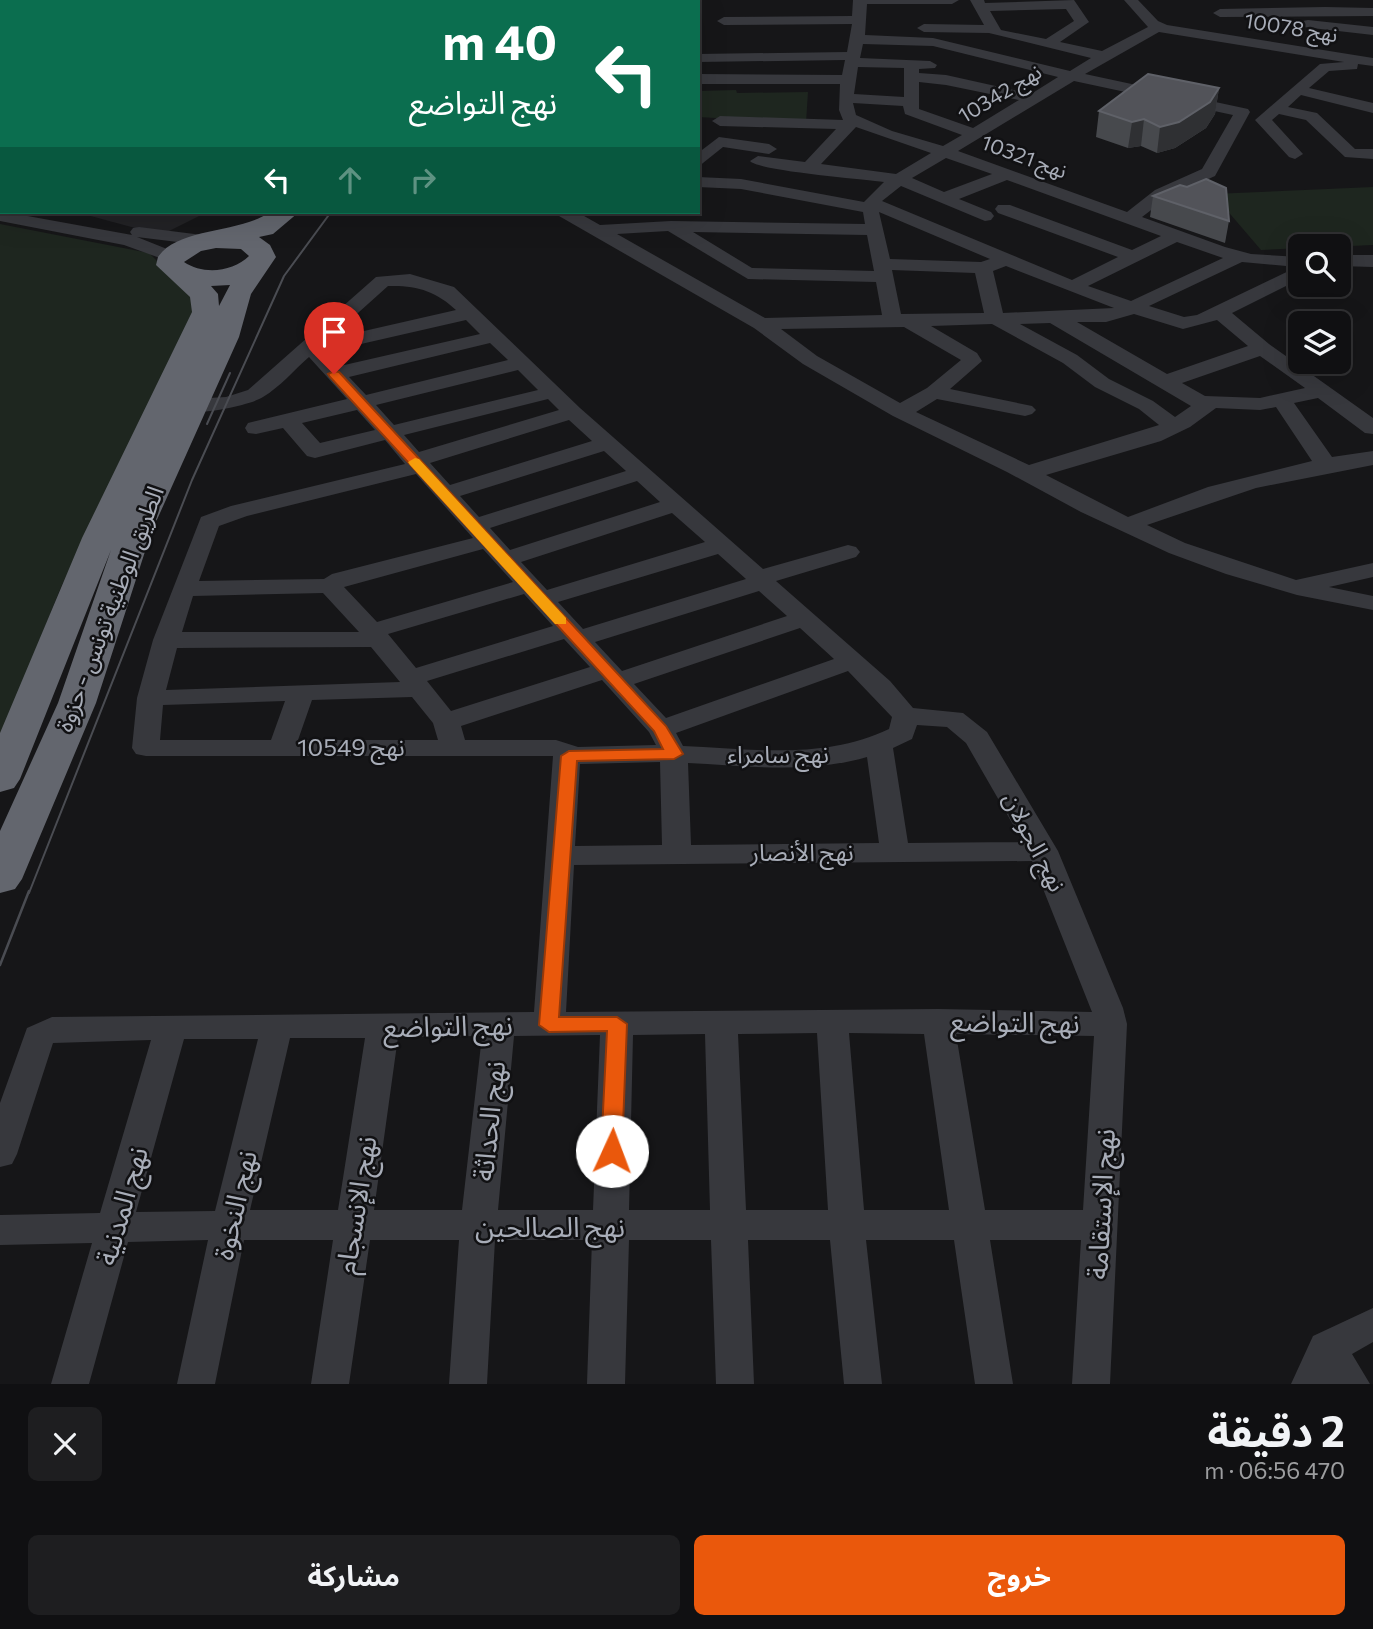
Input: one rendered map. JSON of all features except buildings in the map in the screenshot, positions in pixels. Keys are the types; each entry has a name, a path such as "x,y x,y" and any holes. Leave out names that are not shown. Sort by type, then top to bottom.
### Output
{"highway":[{"path":"213,241 242,241 252,244 260,259 218,277 174,264 180,250 213,241 264,228 283,214"},
{"name":"الطريق الوطنية تونس - حزوة","path":"0,779 34,705 64,618 114,504 225,337 237,294 260,259 304,214"},
{"name":"الطريق الوطنية تونس - حزوة","path":"3,863 77,703 180,402 206,312 204,294 174,264"}],"street":[{"path":"857,30 929,0 970,7 999,34 1104,56"},
{"path":"1131,0 1159,27"},
{"path":"1207,0 1230,24 1221,37"},
{"path":"1313,0 1325,12"},
{"path":"700,58 721,57 970,7 1068,2 1082,22 1048,44"},
{"path":"721,57 724,5"},
{"path":"1286,48 1308,24 1325,12"},
{"path":"1220,13 1373,12"},
{"path":"1308,24 1366,31"},
{"name":"نهج 10078","path":"1159,27 1373,64"},
{"name":"نهج 10342","path":"871,205 899,179 943,151 1104,56 1159,27"},
{"path":"723,32 992,29"},
{"path":"857,30 933,42 1243,114 1209,172 1161,194 1128,220"},
{"path":"857,30 911,71 1034,99"},
{"path":"851,123 846,114 848,80 857,30"},
{"path":"1340,57 1366,31"},
{"path":"946,80 1020,39"},
{"path":"1295,154 1263,121 1325,67 1373,64"},
{"path":"911,71 965,68"},
{"path":"911,71 911,111 975,134"},
{"path":"700,79 848,80"},
{"path":"925,117 979,86"},
{"path":"1298,90 1373,108"},
{"path":"847,98 910,102"},
{"path":"1276,109 1311,116 1351,154 1373,154"},
{"path":"720,121 851,123"},
{"path":"807,169 851,123"},
{"name":"نهج 10321","path":"851,123 943,151 1128,220 1239,257 1288,261"},
{"path":"741,184 764,155 796,124"},
{"path":"700,160 719,142 807,169 899,179 985,216"},
{"path":"945,198 1004,175"},
{"path":"700,182 741,184 871,205 949,228 1081,283 1131,308 1187,323 1219,312 1288,278"},
{"path":"949,228 1052,192"},
{"path":"871,205 883,270 899,319 972,359 971,364 933,392 900,412"},
{"path":"1004,209 1134,257"},
{"path":"569,214 761,324 810,360 900,412 1128,525 1234,569 1373,604"},
{"path":"66,215 160,236 213,241"},
{"path":"0,216 129,240 174,264"},
{"path":"600,230 671,226 874,230"},
{"path":"671,226 748,273 983,268 1007,259"},
{"path":"949,228 1007,259 1081,283 1175,236"},
{"path":"761,324 899,319 1101,317 1131,308 1239,257"},
{"path":"1351,261 1373,261"},
{"path":"983,268 995,318 1102,383 1146,405 1173,426"},
{"path":"180,402 245,398 311,348 376,284 389,279 441,288 572,412 881,687 905,716"},
{"path":"1219,312 1262,348 1373,428"},
{"path":"311,348 469,313"},
{"path":"1054,318 1205,405"},
{"path":"334,374 492,337"},
{"path":"311,348 661,729 674,754 677,853"},
{"path":"1164,382 1262,348"},
{"path":"1089,373 1124,358"},
{"path":"256,428 521,363"},
{"path":"288,420 315,452 552,391"},
{"path":"1027,473 1153,436 1214,400 1253,404 1282,401 1321,391"},
{"path":"933,392 1025,410"},
{"path":"1282,401 1327,466"},
{"path":"572,412 417,464 239,511 209,522 166,640 150,698 301,693 414,684 848,552"},
{"path":"444,494 607,443"},
{"path":"1128,525 1204,496 1327,466 1373,458"},
{"path":"185,589 329,586 341,579 480,533 641,473"},
{"path":"505,560 676,504"},
{"path":"166,640 375,635 722,545"},
{"path":"1297,587 1373,570"},
{"path":"329,586 375,635 446,722 454,747"},
{"path":"446,722 806,618"},
{"path":"661,729 853,662"},
{"path":"282,748 301,693"},
{"name":"نهج 10549","path":"150,698 146,748 454,747 674,754"},
{"name":"نهج سامراء","path":"674,754 805,759 856,753 879,746 902,733 906,723 905,716"},
{"name":"نهج الجولان","path":"905,716 954,719 968,727 977,738 1043,851 1111,1024"},
{"path":"879,746 895,853"},
{"path":"549,1025 561,856 563,752"},
{"name":"نهج الأنصار","path":"561,856 1043,851"},
{"path":"832,1021 847,1227 863,1384"},
{"name":"نهج التواضع","path":"3,1133 41,1033 52,1029 832,1021 1111,1024"},
{"path":"938,1021 994,1384"},
{"path":"722,1022 735,1384"},
{"path":"606,1384 617,1024"},
{"name":"نهج الإستقامة","path":"1091,1384 1111,1024"},
{"name":"نهج الحداثة","path":"468,1384 478,1227 499,1026"},
{"name":"نهج المدنية","path":"70,1384 171,1027"},
{"name":"نهج النخوة","path":"196,1384 229,1225 277,1027"},
{"name":"نهج الإنسجام","path":"330,1384 383,1027"},
{"name":"نهج الصالحين","path":"0,1230 229,1225 1100,1225"},
{"path":"1310,1384 1315,1366 1327,1348 1373,1324"},
{"path":"1327,1348 1351,1384"}],"shaded area":[{"path":"700,91 808,92 806,123 700,117"},
{"path":"1373,187 1373,245 1351,246 1351,234 1288,234 1288,249 1261,250 1213,194"},
{"path":"87,214 203,214 161,235"},
{"path":"0,224 149,253 200,304 61,587 0,738"}],"tram line":[{"path":"29,893 192,480 284,276 330,214"},
{"path":"207,424 230,373"},
{"path":"0,965 29,891"}],"slow traffic":[{"path":"415,462 561,621"}],"route":[{"path":"334,374 661,729 674,754 569,756 549,1025 617,1024 612,1151"}]}
